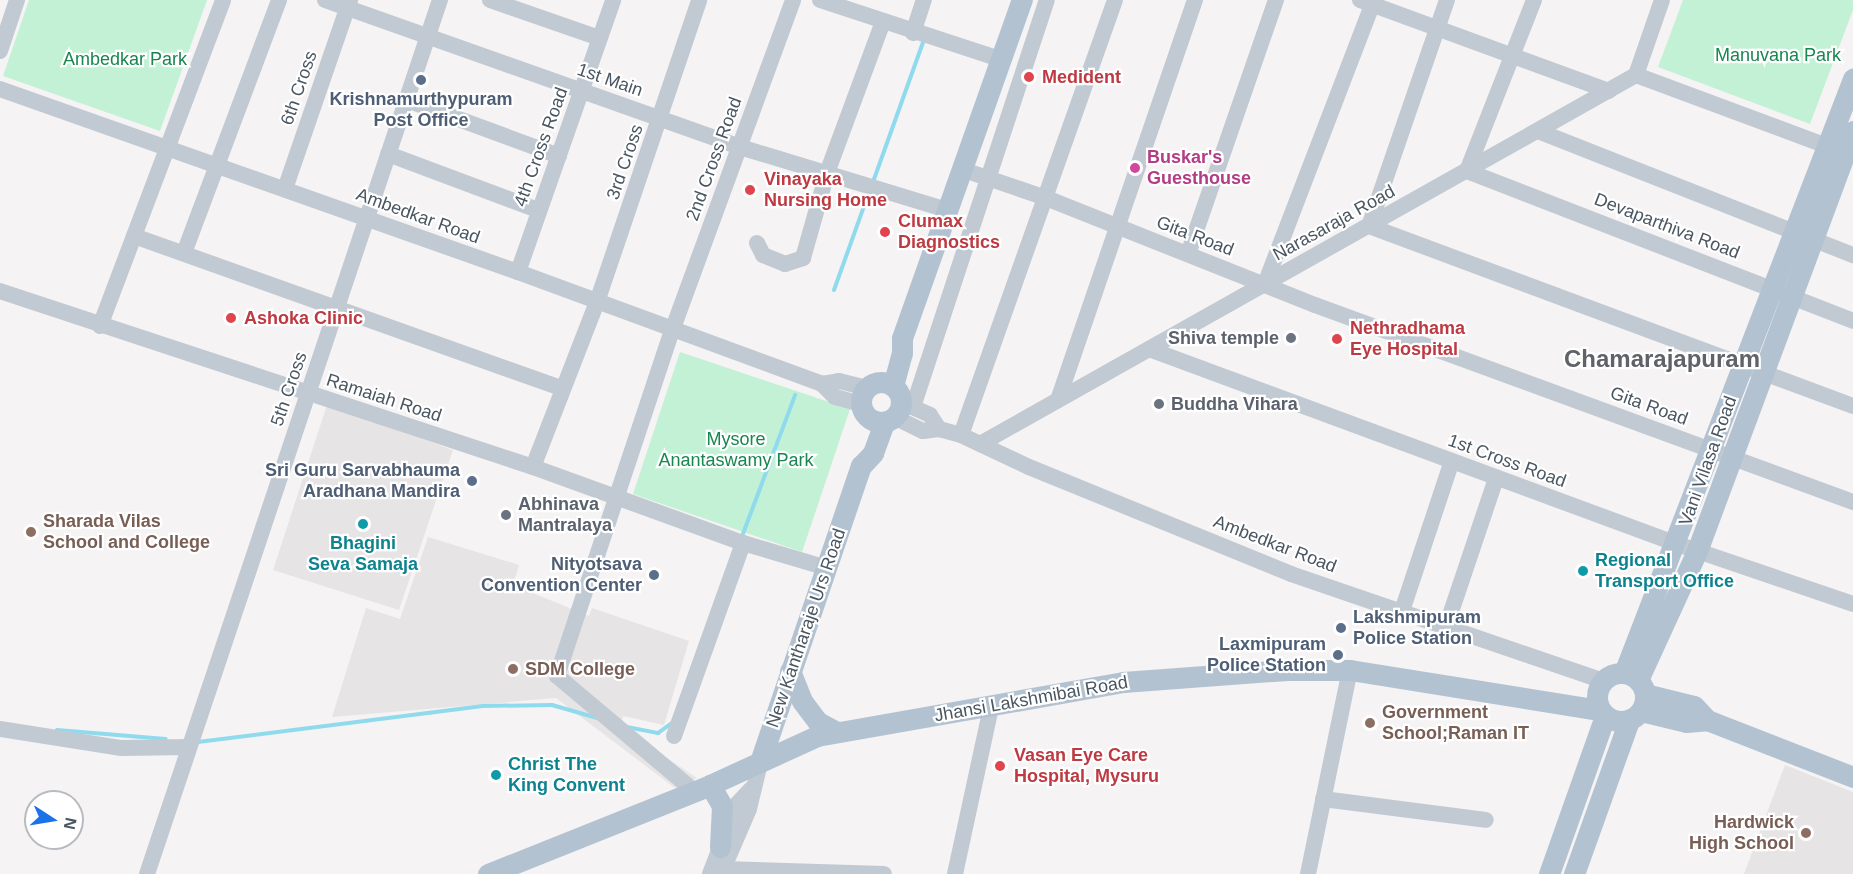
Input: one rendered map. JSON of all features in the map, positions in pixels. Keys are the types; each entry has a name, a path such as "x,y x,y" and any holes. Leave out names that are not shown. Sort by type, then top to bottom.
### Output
{"main road":[{"name":"New Kantharaje Urs Road","path":"761,759 861,466 859,454 885,403 893,347 902,338 1022,0"},
{"name":"Vani Vilasa Road","path":"1841,151 1853,79"},
{"name":"Vani Vilasa Road","path":"1574,874 1687,548 1802,236 1841,151 1853,131"},
{"name":"Jhansi Lakshmibai Road","path":"488,874 702,788 761,759 835,731 991,708 1123,682 1288,670 1350,670 1603,713 1636,696 1694,706 1707,720 1853,777"},
{"path":"790,671 802,701 818,722 835,731"},
{"path":"1549,874 1603,713 1596,695 1603,681 1636,696"},
{"path":"702,788 722,806 720,847"}],"street":[{"path":"0,51 17,0"},
{"path":"100,326 223,0"},
{"path":"184,253 219,166 279,0"},
{"name":"1st Main","path":"325,0 349,4 582,92 740,147 948,210"},
{"name":"5th Cross","path":"147,874 440,0"},
{"path":"490,0 599,38"},
{"name":"4th Cross Road","path":"518,272 613,0"},
{"name":"3rd Cross","path":"533,467 597,302 699,0"},
{"name":"2nd Cross Road","path":"702,788 557,676 672,332 793,0"},
{"path":"820,0 859,6 883,22 1002,60"},
{"path":"913,33 924,0"},
{"path":"885,403 988,178 1047,0"},
{"path":"961,435 1115,0"},
{"path":"1058,400 1195,0"},
{"path":"1188,254 1276,0"},
{"path":"1447,0 1369,226 1853,406"},
{"path":"1467,171 1515,54 1534,0"},
{"path":"1662,0 1636,75 1841,151"},
{"path":"1265,284 1369,1 1609,91"},
{"name":"6th Cross","path":"285,189 349,4"},
{"path":"757,243 763,255 785,264 803,258 827,173 883,22"},
{"name":"Narasaraja Road","path":"980,444 1636,75"},
{"name":"Ambedkar Road","path":"0,89 518,272 672,332 822,384 835,398 885,403 923,431 939,429 961,435 1280,569 1603,681"},
{"path":"406,100 558,156"},
{"path":"1538,131 1853,255"},
{"path":"388,154 538,210"},
{"name":"Gita Road","path":"961,169 1046,198 1265,284 1853,502"},
{"name":"Devaparthiva Road","path":"1467,171 1782,291 1853,321"},
{"path":"134,236 562,388"},
{"name":"Ramaiah Road","path":"0,291 100,326 533,467 722,536 827,568"},
{"name":"1st Cross Road","path":"1149,349 1687,548 1853,603"},
{"path":"1402,612 1452,461"},
{"path":"1446,627 1496,477"},
{"path":"674,736 749,545"},
{"path":"1308,874 1350,670"},
{"path":"955,874 991,708"},
{"path":"0,729 122,748 187,752"},
{"name":"New Kantharaje Urs Road","path":"751,789 761,759"},
{"path":"718,872 720,847 737,804 751,789"},
{"path":"718,872 749,809 751,789"},
{"path":"1323,799 1486,820"},
{"path":"718,872 884,874"}],"shaded area":[{"path":"327,405 453,450 399,610 273,570"},
{"name":"SDM College","path":"428,537 519,565 513,585 589,616 592,608 689,641 664,725 623,716 620,727 697,778 675,788 556,698 332,717 366,608 400,619"},
{"name":"Hardwick High School","path":"1785,765 1853,792 1853,874 1744,874"}],"green space":[{"name":"Ambedkar Park","path":"29,0 207,0 160,131 3,76"},
{"name":"Manuvana Park","path":"1683,0 1853,0 1853,10 1810,124 1658,67"},
{"name":"Mysore Anantaswamy Park","path":"680,352 850,409 802,552 633,494"}],"waterway":[{"path":"873,182 923,42"},
{"path":"834,290 869,192"},
{"path":"741,539 795,395"},
{"path":"198,742 483,706 552,705 597,718"},
{"path":"627,727 658,733 672,723"},
{"path":"57,730 166,739"}],"place":[{"name":"Medident","path":"1029,77"},
{"name":"Krishnamurthypuram Post Office","path":"421,80"},
{"name":"Buskar's Guesthouse","path":"1135,168"},
{"name":"Vinayaka Nursing Home","path":"750,190"},
{"name":"Clumax Diagnostics","path":"885,232"},
{"name":"Ashoka Clinic","path":"231,318"},
{"name":"Shiva temple","path":"1291,338"},
{"name":"Nethradhama Eye Hospital","path":"1337,339"},
{"name":"Buddha Vihara","path":"1159,404"},
{"name":"Sri Guru Sarvabhauma Aradhana Mandira","path":"472,481"},
{"name":"Abhinava Mantralaya","path":"506,515"},
{"name":"Bhagini Seva Samaja","path":"363,524"},
{"name":"Sharada Vilas School and College","path":"31,532"},
{"name":"Regional Transport Office","path":"1583,571"},
{"name":"Nityotsava Convention Center","path":"654,575"},
{"name":"Lakshmipuram Police Station","path":"1341,628"},
{"name":"Laxmipuram Police Station","path":"1338,655"},
{"name":"SDM College","path":"513,669"},
{"name":"Government School;Raman IT","path":"1370,723"},
{"name":"Vasan Eye Care Hospital, Mysuru","path":"1000,766"},
{"name":"Christ The King Convent","path":"496,775"},
{"name":"Hardwick High School","path":"1806,833"}],"district":[{"name":"Chamarajapuram","path":"1662,359"}]}
